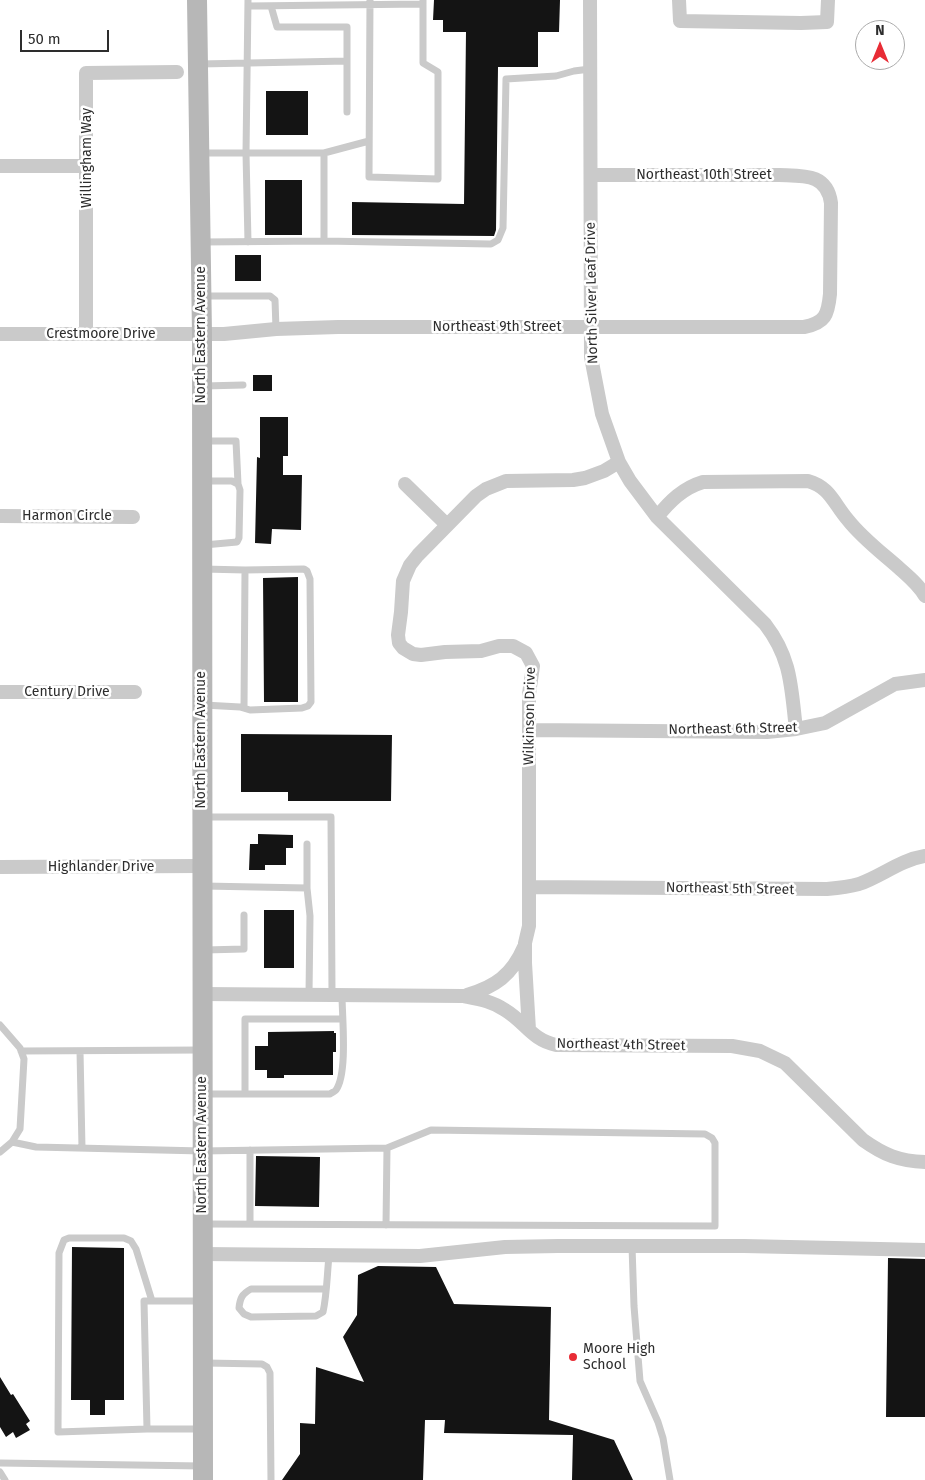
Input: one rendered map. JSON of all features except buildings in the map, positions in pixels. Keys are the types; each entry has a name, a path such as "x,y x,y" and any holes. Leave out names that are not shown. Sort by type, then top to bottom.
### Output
{"main road":[{"name":"North Eastern Avenue","path":"197,0 202,334 203,1473"}],"street":[{"name":"North Silver Leaf Drive","path":"590,0 591,357 597,393 609,436 619,462 630,481 657,517 758,618 776,640 788,667 796,729"},
{"path":"679,0 680,21 800,23 827,22 828,0"},
{"name":"Willingham Way","path":"86,334 86,73 177,72"},
{"path":"0,166 87,166"},
{"name":"Northeast 10th Street","path":"591,175 779,175 817,179 827,190 831,203 830,294 829,306 822,320"},
{"name":"Northeast 9th Street","path":"202,334 338,327 804,327 822,320"},
{"name":"Crestmoore Drive","path":"0,334 202,334"},
{"name":"Wilkinson Drive","path":"529,1030 526,943 529,926 529,694 533,666 526,654 513,646 507,645 482,651 445,652 421,656 408,651 399,643 398,635 403,581 406,572 418,555 476,496 486,489 506,481 573,480 585,478 619,462"},
{"path":"657,517 670,501 693,484 703,482 808,481 817,483 831,495 849,521 916,582 925,596"},
{"path":"405,484 447,525"},
{"name":"Harmon Circle","path":"0,516 133,517"},
{"name":"Northeast 6th Street","path":"529,730 767,732 796,729 825,723 895,684 925,680"},
{"name":"Century Drive","path":"0,692 135,692"},
{"name":"Northeast 5th Street","path":"529,887 827,889 859,884 902,862 925,856"},
{"name":"Highlander Drive","path":"0,868 201,866"},
{"path":"464,996 493,986 503,978 519,958 526,943"},
{"name":"Northeast 4th Street","path":"202,994 464,996 494,1004 512,1014 536,1038 556,1045 732,1046 760,1051 784,1063 863,1140 874,1148 895,1158 925,1162"},
{"path":"202,1254 420,1256 505,1247 632,1246 925,1250"}],"lane":[{"path":"248,242 246,63 248,3 270,6 325,3 370,2 423,2 423,62 438,72 438,179 369,177 370,2"},
{"path":"270,6 277,27 347,27 347,112"},
{"path":"198,64 347,61"},
{"path":"200,242 324,241 490,244 498,240 502,228 506,78 556,76 590,69"},
{"path":"199,153 324,153 369,141"},
{"path":"324,153 324,241"},
{"path":"201,296 270,296 275,300 276,329"},
{"path":"202,386 243,385"},
{"path":"202,440 236,441 238,484 240,490 239,538 237,542 202,545"},
{"path":"202,481 232,481 238,484"},
{"path":"201,705 250,710 302,708 308,706 311,702 309,575 304,569 202,569"},
{"path":"244,708 245,570"},
{"path":"201,817 331,817 337,994 342,1019 343,1065 341,1078 336,1090 330,1094 202,1094"},
{"path":"307,844 307,888 310,916 309,994"},
{"path":"202,886 307,888"},
{"path":"202,950 244,949 244,916"},
{"path":"245,1094 245,1019 342,1019"},
{"path":"0,1025 20,1048 24,1059 20,1130 12,1142 0,1152"},
{"path":"21,1051 202,1050"},
{"path":"80,1051 82,1148"},
{"path":"12,1142 36,1147 202,1151 387,1148 431,1130 705,1134 712,1138 715,1143 715,1226 202,1224"},
{"path":"386,1225 387,1148"},
{"path":"250,1150 250,1224"},
{"path":"152,1301 136,1249 131,1241 124,1238 64,1240 61,1244 59,1253 58,1432 202,1429"},
{"path":"632,1246 634,1306 640,1381 663,1438 670,1480"},
{"path":"326,1289 251,1288 240,1298 239,1308 244,1314 251,1317 316,1316 323,1312 326,1289 329,1256"},
{"path":"147,1429 144,1301 202,1301"},
{"path":"202,1363 262,1364 267,1367 270,1373 271,1480"},
{"path":"0,1462 203,1473"},
{"path":"0,1472 5,1480"}],"place":[{"name":"Moore High School","path":"573,1357"}]}
